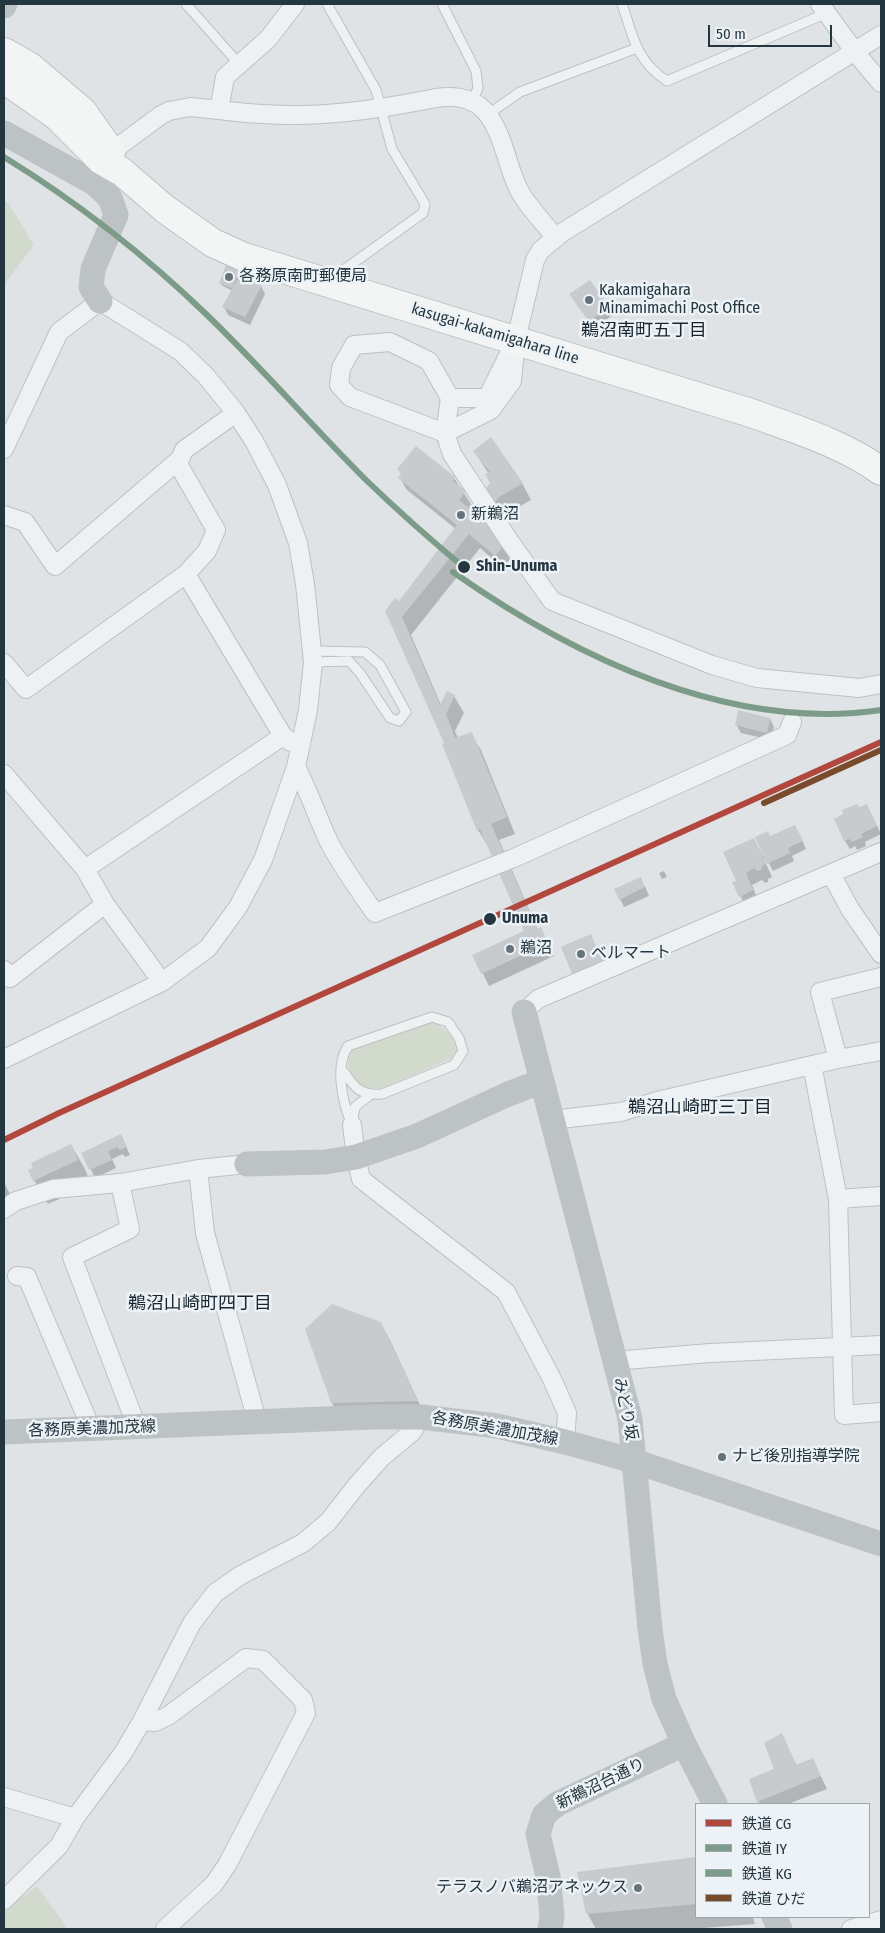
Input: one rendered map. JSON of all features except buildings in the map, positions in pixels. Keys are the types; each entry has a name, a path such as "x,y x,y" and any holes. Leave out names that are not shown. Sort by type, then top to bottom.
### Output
{"main road":[{"name":"kasugai-kakamigahara line","path":"4,52 29,66 83,112 117,162 165,209 213,242 244,257 516,340 804,432 878,464"},
{"name":"kasugai-kakamigahara line","path":"4,79 57,116 101,160 117,162"}],"street":[{"path":"219,110 225,76 268,39 295,4"},
{"path":"823,8 855,52 881,83"},
{"path":"881,36 556,238 541,250 535,260 516,340 512,381 491,410 445,433 350,397 339,385 341,368 354,345 390,342 429,361 450,398 445,433 452,454 508,539 552,601 712,665 757,678 859,688 881,684"},
{"path":"117,162 169,111 190,107 262,114 316,115 382,108 441,97 456,97 478,105 488,115 498,134 519,190 556,238"},
{"path":"4,133 94,182 110,198 116,215 93,269 91,286 100,301 180,351 206,376 236,414 254,441 276,485 298,543 305,584 312,656 308,710 296,767 264,860 238,907 208,948 162,982 4,1060"},
{"path":"4,449 59,332 100,301"},
{"path":"450,398 487,398 516,340"},
{"path":"4,663 26,689 186,574 207,551 216,530 178,464 184,450 236,414"},
{"path":"4,515 25,522 55,566 180,459"},
{"path":"186,574 283,736 300,748"},
{"path":"296,767 306,785 329,841 349,876 375,913 514,858 787,735 792,722"},
{"path":"85,869 283,736"},
{"path":"4,774 85,869 105,904 162,982"},
{"path":"524,1012 538,1000 881,852"},
{"path":"831,874 850,909 881,954"},
{"path":"4,970 10,978 105,904"},
{"path":"838,1059 820,992 881,977"},
{"name":"みどり坂","path":"524,1012 630,1419 655,1664 664,1699 684,1744 714,1803"},
{"path":"552,1120 621,1112 657,1101 838,1059 881,1051"},
{"path":"812,1065 838,1199 844,1415 881,1412"},
{"path":"4,1208 53,1189 120,1183 198,1169 247,1164 326,1162 356,1157 417,1136 506,1095 542,1081"},
{"path":"352,1125 361,1179 506,1292 552,1379 567,1413 565,1442"},
{"path":"198,1169 205,1233 257,1421"},
{"path":"120,1183 130,1229 72,1257 137,1427"},
{"path":"838,1199 881,1196"},
{"path":"17,1276 27,1277 91,1428"},
{"path":"614,1361 710,1353 881,1345"},
{"path":"4,1900 59,1846 75,1818 123,1753 142,1721 192,1623 215,1594 241,1575 303,1543 328,1522 382,1457 412,1432 421,1417"},
{"name":"各務原美濃加茂線","path":"4,1432 257,1421 421,1417 497,1426 634,1461 881,1544"},
{"path":"142,1721 155,1722 168,1716 246,1658 263,1660 302,1700 306,1713 227,1865 214,1884 165,1929"},
{"name":"新鵜沼台通り","path":"550,1929 552,1917 549,1881 538,1834 544,1814 557,1804 684,1744"},
{"path":"4,1797 75,1818"},
{"path":"851,1929 881,1920"}],"lane":[{"path":"186,4 239,64"},
{"path":"326,282 423,213 426,204 392,149 376,90 327,4"},
{"path":"442,4 476,71 478,88 472,102"},
{"path":"622,4 639,55 650,68 667,81 823,8"},
{"path":"488,115 520,92 637,48"},
{"path":"365,652 380,665 406,712 399,721 390,718 350,661 312,656 365,652"},
{"path":"341,1068 355,1087 370,1095 382,1094 454,1065 463,1051 459,1038 448,1022 432,1018 348,1046 343,1054 341,1068 344,1106 352,1125"},
{"path":"352,1125 355,1107 370,1095"}],"shaded area":[{"path":"4,201 9,204 34,245 4,285"},
{"path":"432,1022 442,1027 454,1040 457,1051 452,1058 381,1089 360,1086 348,1065 352,1049"},
{"path":"37,1886 68,1929 4,1929 4,1911"}],"rail line":[{"name":"IY","path":"4,157 84,211 184,293 267,376 365,479 415,526 467,570"},
{"name":"KG","path":"453,572 550,633 602,659 655,681 711,698 767,710 824,714 881,710"},
{"name":"CG","path":"4,1140 59,1113 881,742"},
{"name":"ひだ","path":"764,803 881,750"}],"place":[{"name":"各務原南町郵便局","path":"229,277"},
{"name":"Kakamigahara Minamimachi Post Office","path":"589,300"},
{"name":"新鵜沼","path":"461,515"},
{"name":"Shin-Unuma","path":"464,567"},
{"name":"Unuma","path":"490,919"},
{"name":"鵜沼","path":"510,949"},
{"name":"ベルマート","path":"581,954"},
{"name":"ナビ後別指導学院","path":"722,1457"},
{"name":"テラスノバ鵜沼アネックス","path":"638,1888"}],"district":[{"name":"鵜沼南町五丁目","path":"644,331"},
{"name":"鵜沼山崎町三丁目","path":"700,1108"},
{"name":"鵜沼山崎町四丁目","path":"200,1304"}]}
